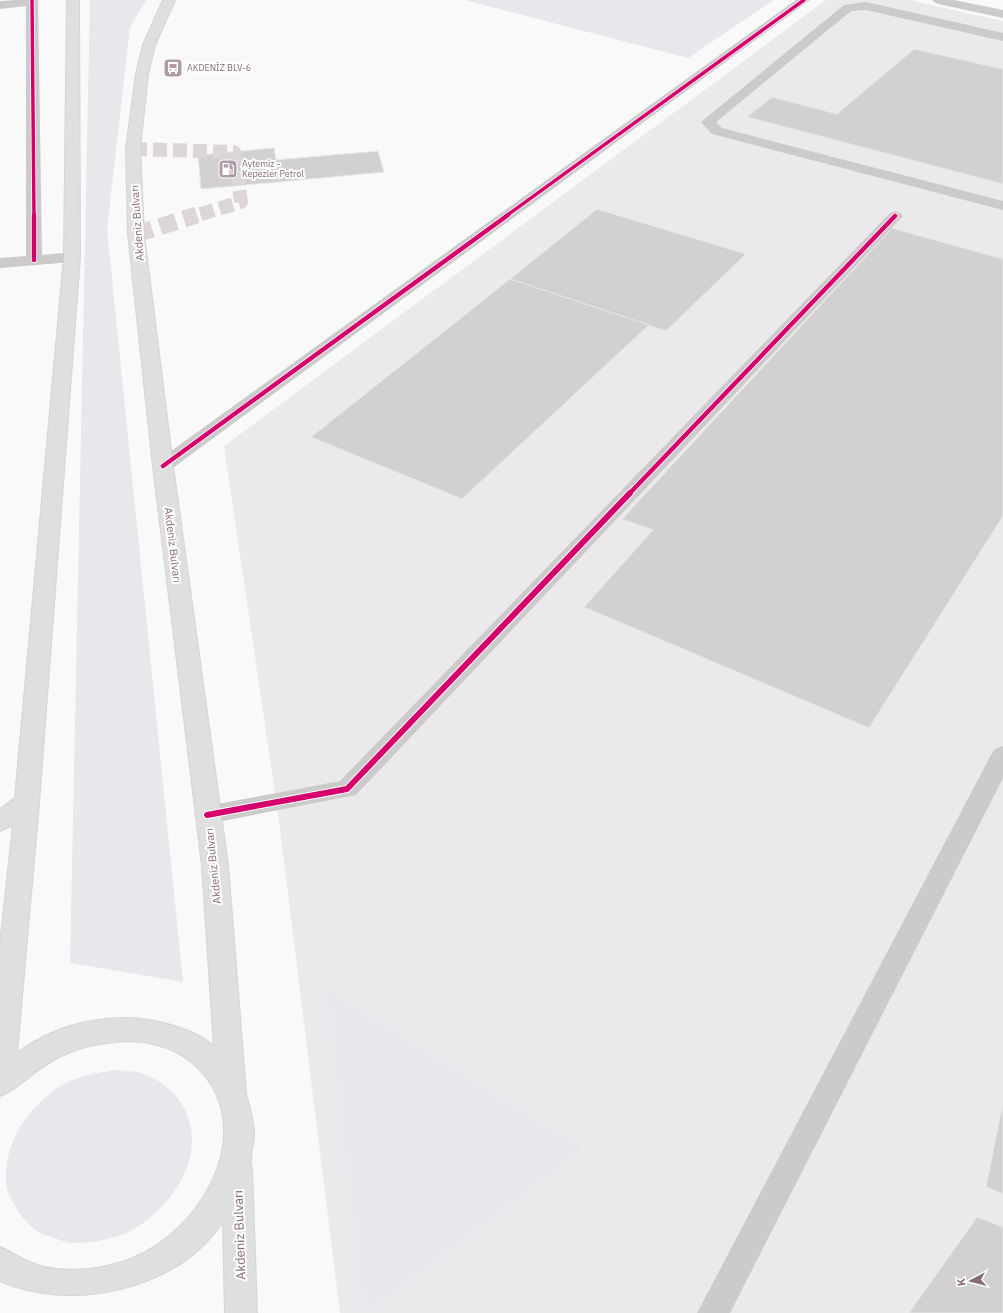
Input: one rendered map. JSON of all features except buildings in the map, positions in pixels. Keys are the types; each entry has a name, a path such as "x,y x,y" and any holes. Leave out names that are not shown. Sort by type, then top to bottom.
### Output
{"main road":[{"path":"0,1082 27,803 72,257 73,0"},
{"name":"Akdeniz Bulvarı","path":"169,0 149,45 142,74 133,149 136,234 163,466 207,814 215,865 232,1094"},
{"path":"0,821 27,803"},
{"path":"0,1082 29,1060 57,1044 88,1033 118,1028 148,1030 175,1037 200,1051 218,1070 232,1094 238,1124 236,1158 226,1189 206,1219 181,1246 150,1267 115,1280 78,1287 44,1284 13,1272 0,1263"},
{"name":"Akdeniz Bulvarı","path":"236,1158 241,1313"}],"street":[{"path":"163,466 804,0"},
{"path":"938,0 1003,14"},
{"path":"0,5 32,1 34,260"},
{"path":"1003,37 866,6 848,8 708,122 717,131 1003,206"},
{"path":"207,814 347,789 895,216"},
{"path":"0,263 72,257"},
{"path":"713,1313 1003,755"}],"shaded area":[{"path":"90,0 146,0 130,27 107,229 183,982 70,963"},
{"path":"465,0 774,0 688,58"},
{"path":"826,0 909,0 1003,21 1003,1313 340,1313 278,813 224,446"},
{"path":"328,991 581,1149 365,1313"},
{"path":"117,1070 138,1072 151,1077 165,1085 176,1096 185,1110 192,1133 188,1165 172,1194 161,1207 149,1218 129,1232 96,1241 79,1243 62,1241 43,1234 32,1228 24,1219 9,1196 7,1190 7,1160 17,1132 25,1119 45,1097 57,1088 78,1078"}],"tunnel":[{"path":"133,149 234,152 241,202 194,216"},
{"path":"136,234 197,215"}],"cycle path":[{"path":"32,0 34,260"},
{"path":"163,466 804,0"},
{"path":"207,815 347,789 895,216"}],"place":[{"name":"AKDENİZ BLV-6","path":"173,68"},
{"name":"Aytemiz - Kepezler Petrol","path":"228,169"}]}
